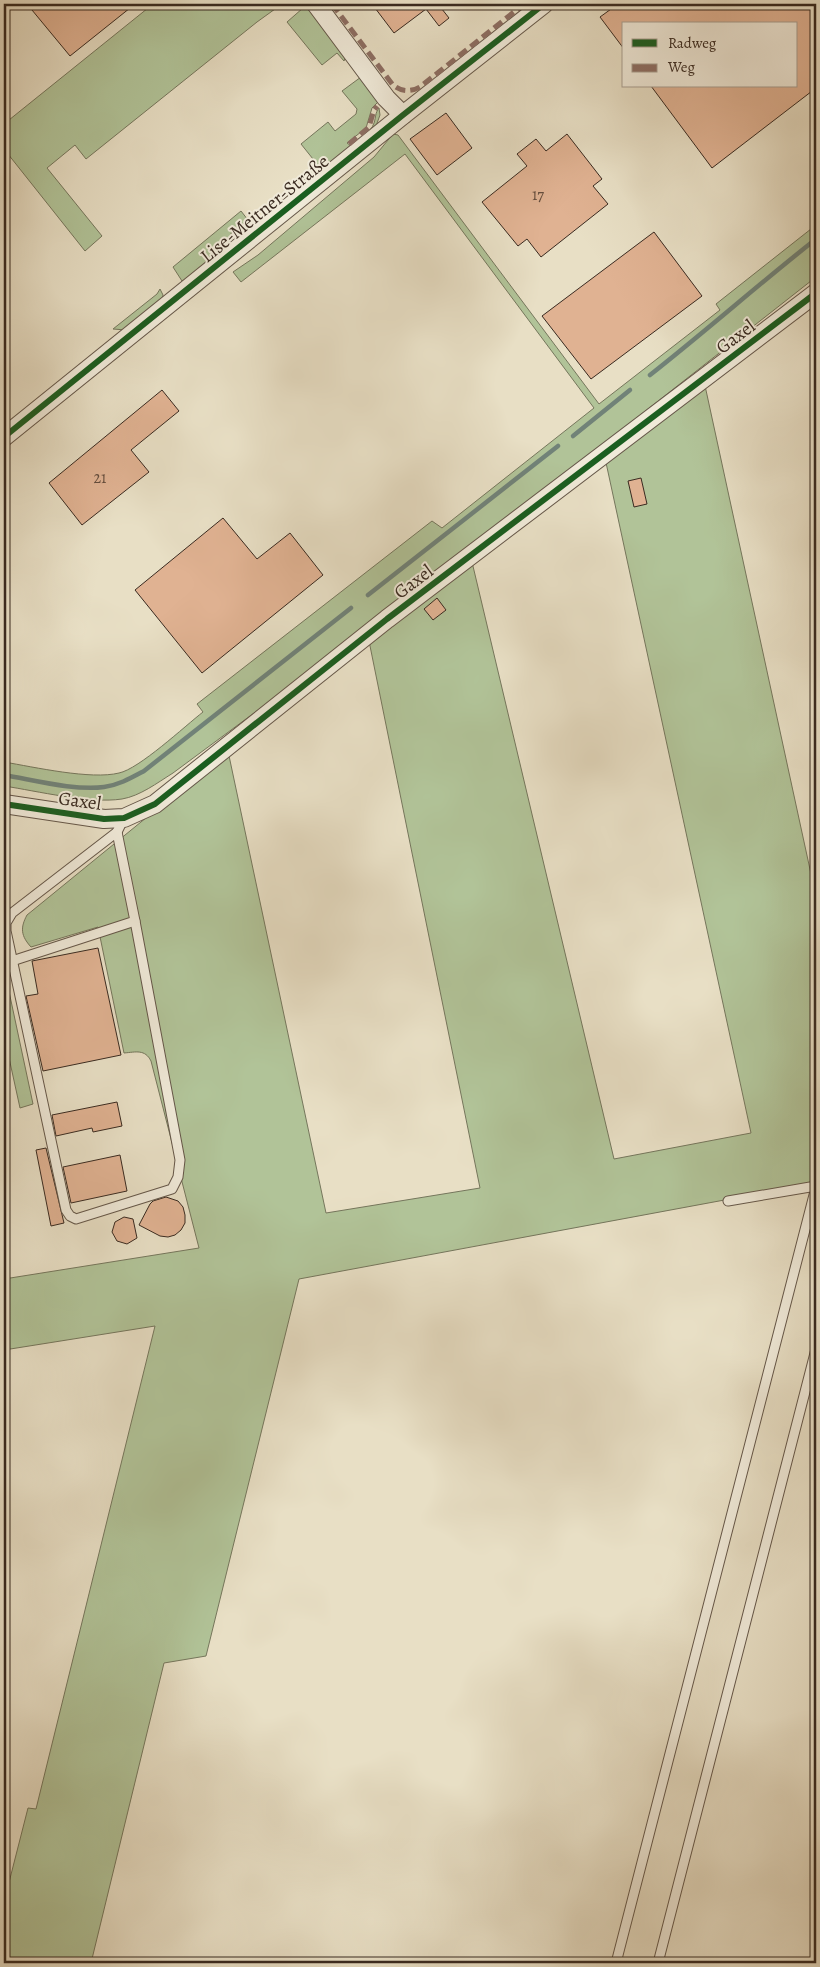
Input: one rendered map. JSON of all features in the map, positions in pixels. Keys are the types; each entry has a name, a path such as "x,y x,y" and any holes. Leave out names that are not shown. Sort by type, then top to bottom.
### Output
{"street":[{"path":"316,4 386,98 403,115"},
{"name":"Lise-Meitner-Straße","path":"4,437 403,115 544,4"},
{"name":"Gaxel","path":"4,804 104,819 121,825 154,804 387,619 816,293"}],"lane":[{"path":"121,825 135,921 180,1160 178,1177 172,1189 76,1219 70,1216 66,1210 12,961 6,924 12,914 121,825"},
{"path":"12,961 135,921"},
{"path":"616,1963 816,1186 728,1201"},
{"path":"658,1963 816,1349"}],"green space":[{"path":"153,4 282,4 86,159 75,145 47,168 102,236 85,251 4,149 4,124"},
{"path":"301,4 306,4 346,56 344,61 337,53 322,65 287,22 303,8"},
{"path":"361,77 378,102 372,108 366,128 347,143 351,146 370,130 379,108 380,115 376,126 312,180 304,179 303,176 317,164 301,144 328,122 335,131 356,114 357,109 342,91"},
{"path":"393,134 398,135 599,404 720,310 716,304 816,225 816,277 373,625 155,785 129,797 109,800 47,794 4,786 4,762 62,772 93,775 119,773 138,764 203,712 197,704 432,521 442,528 594,408 405,154 241,282 233,272 258,255 374,157"},
{"path":"241,211 248,220 231,233 233,244 187,281 182,281 173,267"},
{"path":"160,289 163,295 162,301 126,330 113,329 157,294"},
{"path":"704,381 816,897 816,1183 299,1279 206,1656 164,1663 91,1963 4,1963 4,1902 28,1808 36,1809 155,1326 4,1350 4,1279 199,1248 151,1061 143,1053 124,1053 98,927 31,947 23,935 27,915 228,751 326,1213 480,1188 369,641 472,562 614,1159 751,1133 605,458"},
{"path":"4,968 33,1104 20,1108 4,1035"}],"building":[{"path":"27,4 135,4 70,56"},
{"path":"372,4 438,4 449,18 439,26 426,9 394,33"},
{"path":"618,4 816,4 816,88 712,168 652,88 798,88 798,22 622,22 622,46 600,17"},
{"path":"446,113 472,148 437,175 410,139"},
{"path":"567,134 602,179 593,186 608,204 541,257 527,239 518,246 482,202 527,166 517,154 536,139 546,151"},
{"path":"654,232 702,296 591,379 542,316"},
{"path":"162,390 179,411 131,450 149,472 82,525 49,483"},
{"path":"641,478 647,504 634,507 628,481"},
{"path":"223,518 257,559 290,533 323,575 202,673 135,590"},
{"path":"437,598 446,610 433,620 424,609"},
{"path":"98,948 121,1055 43,1071 26,996 38,994 32,961"},
{"path":"117,1102 122,1126 93,1132 92,1128 56,1136 52,1115"},
{"path":"46,1148 64,1223 51,1226 36,1150"},
{"path":"120,1155 127,1191 71,1203 63,1167"},
{"path":"166,1197 178,1201 183,1207 185,1215 185,1223 181,1230 175,1235 168,1237 160,1236 139,1225 150,1204 153,1201"},
{"path":"124,1217 133,1219 137,1238 127,1244 117,1241 112,1232 115,1222"}],"waterway":[{"path":"650,375 816,239"},
{"path":"573,436 630,390"},
{"path":"368,595 558,446"},
{"path":"4,775 80,788 104,787 130,779 144,771 351,608"}],"marked path":[{"path":"332,4 393,85 399,89 406,90 420,87 524,4"},
{"path":"349,144 369,127 377,106"}],"cycle path":[{"path":"4,437 403,115 544,4"},
{"path":"4,804 104,819 124,818 155,804 387,619 816,293"}]}
